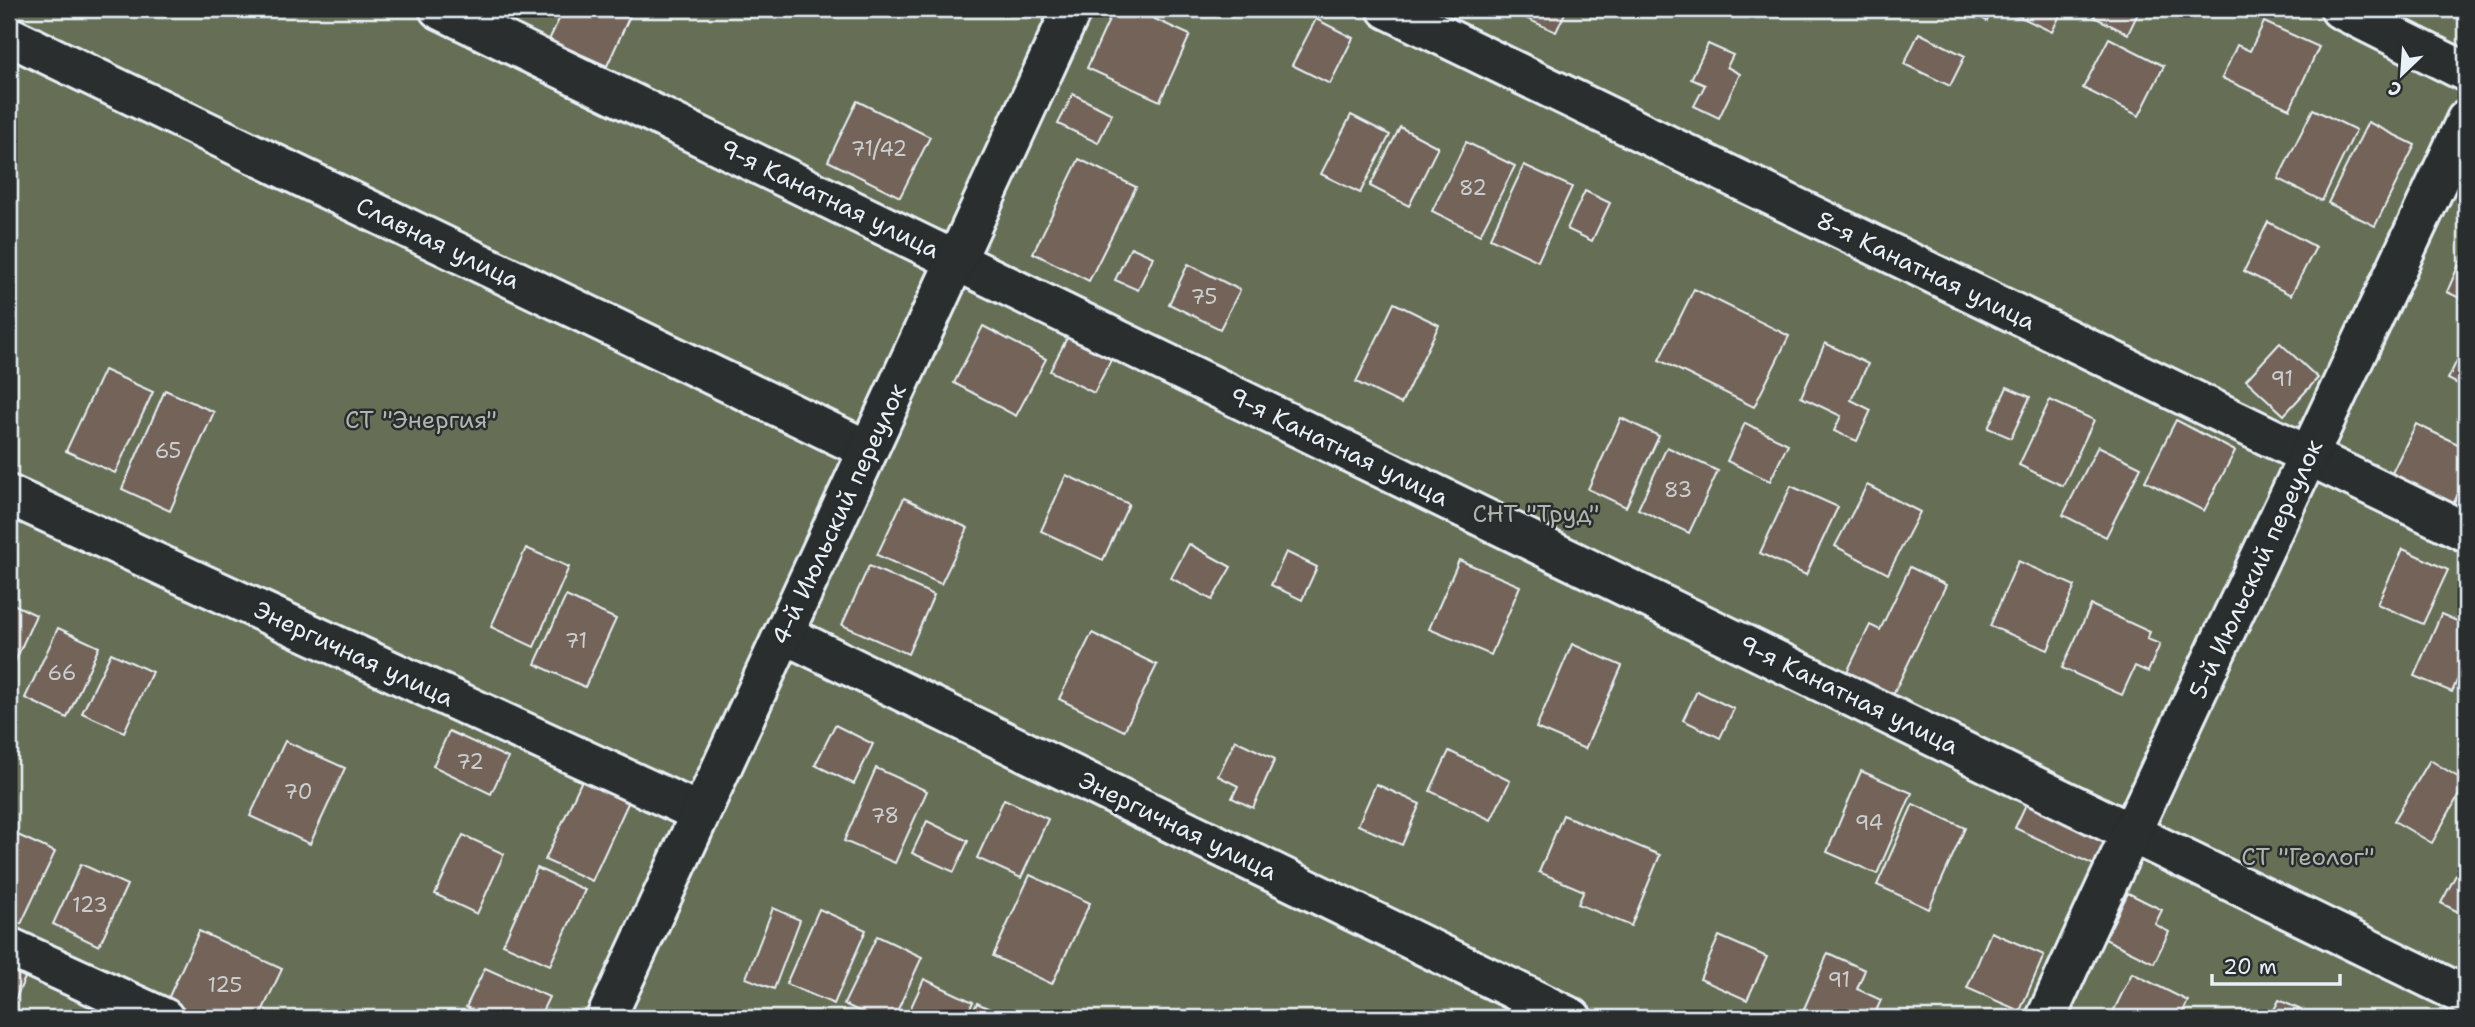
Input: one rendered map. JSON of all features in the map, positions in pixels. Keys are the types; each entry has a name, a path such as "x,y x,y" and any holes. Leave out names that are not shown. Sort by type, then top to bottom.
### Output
{"lane":[{"name":"9-я Канатная улица","path":"439,9 2466,996"},
{"name":"4-й Июльский переулок","path":"610,1017 700,813 1072,9"},
{"name":"8-я Канатная улица","path":"1387,9 2466,532"},
{"path":"2340,9 2466,72"},
{"name":"Славная улица","path":"9,36 868,450"},
{"name":"5-й Июльский переулок","path":"2046,1018 2130,832 2466,120"},
{"name":"Энергичная улица","path":"9,495 700,813"},
{"name":"Энергичная улица","path":"784,634 1572,1018"},
{"path":"9,947 164,1018"}],"green space":[{"path":"9,9 2466,9 2466,1018 9,1018"}],"building":[{"path":"564,9 633,9 607,66 549,40"},
{"path":"1114,9 1133,9 1190,35 1160,101 1087,68"},
{"path":"1567,9 1556,32 1510,11"},
{"path":"1962,9 1994,9 1987,21"},
{"path":"2004,9 2063,9 2052,32"},
{"path":"2098,9 2140,9 2128,34 2094,17"},
{"path":"1316,19 1353,38 1330,84 1292,65"},
{"path":"2264,22 2319,47 2290,109 2222,78 2237,45 2250,51"},
{"path":"1919,33 1965,56 1950,86 1904,64"},
{"path":"2109,38 2164,66 2139,116 2083,88"},
{"path":"1708,44 1733,55 1727,67 1740,74 1719,118 1694,106 1705,85 1691,79"},
{"path":"1073,94 1112,114 1098,143 1058,124"},
{"path":"857,101 930,137 900,197 828,161"},
{"path":"2313,109 2356,130 2322,201 2278,179"},
{"path":"1351,115 1390,135 1360,193 1321,174"},
{"path":"2368,122 2415,145 2375,226 2328,203"},
{"path":"1400,127 1438,147 1409,206 1370,186"},
{"path":"1466,142 1515,166 1480,235 1432,211"},
{"path":"1079,159 1136,187 1089,281 1033,253"},
{"path":"1524,165 1572,187 1538,261 1490,238"},
{"path":"1585,191 1610,203 1592,241 1567,229"},
{"path":"2268,222 2316,247 2291,295 2244,271"},
{"path":"1131,247 1153,257 1138,290 1115,280"},
{"path":"2466,248 2466,301 2447,292"},
{"path":"1188,264 1240,290 1220,329 1169,304"},
{"path":"1694,289 1789,336 1754,407 1659,360"},
{"path":"1394,303 1439,325 1401,404 1356,382"},
{"path":"983,326 1046,359 1016,416 954,383"},
{"path":"1068,336 1112,358 1094,393 1050,371"},
{"path":"2466,342 2466,388 2448,379"},
{"path":"1825,343 1868,364 1851,400 1871,410 1857,441 1834,431 1841,416 1801,397"},
{"path":"2280,343 2318,378 2284,415 2246,380"},
{"path":"104,370 153,392 115,473 66,451"},
{"path":"2007,387 2030,397 2011,438 1988,428"},
{"path":"165,390 214,412 170,511 122,489"},
{"path":"2050,400 2094,420 2063,486 2019,465"},
{"path":"1621,418 1659,436 1626,507 1588,489"},
{"path":"2176,420 2235,451 2204,511 2145,481"},
{"path":"1745,423 1788,444 1770,481 1727,461"},
{"path":"2416,424 2466,448 2466,477 2450,511 2388,481"},
{"path":"2098,446 2141,467 2106,537 2063,515"},
{"path":"1667,447 1718,471 1689,533 1638,509"},
{"path":"1066,475 1129,504 1103,560 1041,531"},
{"path":"1867,485 1920,512 1888,574 1835,546"},
{"path":"1791,486 1838,507 1806,575 1760,553"},
{"path":"904,498 968,528 941,584 877,555"},
{"path":"1189,544 1231,567 1212,600 1171,578"},
{"path":"526,548 569,567 534,647 491,627"},
{"path":"2403,549 2448,570 2423,624 2377,604"},
{"path":"1286,552 1317,567 1302,600 1271,585"},
{"path":"1459,560 1520,586 1491,655 1429,629"},
{"path":"2018,561 2075,586 2048,650 1990,626"},
{"path":"869,566 934,595 908,654 842,625"},
{"path":"1910,567 1946,585 1893,695 1846,674 1870,625 1880,630"},
{"path":"566,596 616,619 585,687 535,664"},
{"path":"9,602 36,615 9,675"},
{"path":"2091,605 2150,632 2147,639 2160,644 2148,672 2135,666 2122,695 2062,668"},
{"path":"2441,614 2466,625 2466,660 2452,692 2414,676"},
{"path":"58,628 99,647 67,718 25,698"},
{"path":"1092,633 1157,665 1124,731 1059,699"},
{"path":"1572,644 1622,666 1585,749 1536,728"},
{"path":"111,653 152,672 124,732 82,713"},
{"path":"1697,691 1734,709 1720,738 1683,720"},
{"path":"835,725 873,744 854,784 815,765"},
{"path":"449,731 508,758 491,794 433,766"},
{"path":"1235,740 1275,759 1253,808 1232,798 1238,786 1218,776"},
{"path":"285,741 345,768 310,844 250,816"},
{"path":"1449,751 1510,781 1491,820 1430,791"},
{"path":"2430,760 2466,782 2432,843 2394,821"},
{"path":"876,768 927,791 895,863 844,841"},
{"path":"1861,771 1912,793 1877,874 1827,852"},
{"path":"582,780 629,801 592,881 545,860"},
{"path":"1376,784 1420,804 1402,845 1358,825"},
{"path":"1004,799 1048,819 1021,878 977,858"},
{"path":"2027,802 2108,839 2096,866 2015,828"},
{"path":"1913,804 1965,828 1929,909 1877,885"},
{"path":"1563,815 1660,855 1631,926 1578,904 1584,891 1539,872"},
{"path":"927,821 968,841 954,872 912,853"},
{"path":"9,831 55,852 21,924 9,919"},
{"path":"463,835 504,854 477,914 435,894"},
{"path":"2466,856 2466,916 2441,903"},
{"path":"81,864 127,885 99,946 53,924"},
{"path":"537,868 585,890 550,965 503,944"},
{"path":"1030,875 1090,903 1052,984 993,956"},
{"path":"2128,893 2162,910 2155,924 2169,932 2154,963 2105,939"},
{"path":"773,908 800,920 774,989 746,978"},
{"path":"819,909 866,930 834,1004 786,984"},
{"path":"199,931 282,969 259,1018 204,1018 167,1001"},
{"path":"1991,932 2044,955 2020,1011 1967,988"},
{"path":"877,936 922,957 894,1018 874,1018 844,1004"},
{"path":"1719,936 1767,957 1747,1000 1700,979"},
{"path":"1828,953 1865,970 1857,989 1881,1000 1873,1018 1800,1018"},
{"path":"9,959 29,969 9,1013"},
{"path":"485,968 549,997 539,1018 490,1018 466,1007"},
{"path":"2132,973 2188,1001 2180,1018 2110,1018"},
{"path":"924,979 973,1002 965,1018 906,1018"},
{"path":"2279,1000 2299,1009 2295,1018 2270,1018"},
{"path":"977,1003 1009,1018 970,1018"}],"park label":[{"name":"СТ \"Энергия\"","path":"421,420"},
{"name":"СНТ \"Труд\"","path":"1536,514"},
{"name":"СТ \"Геолог\"","path":"2308,857"}]}
